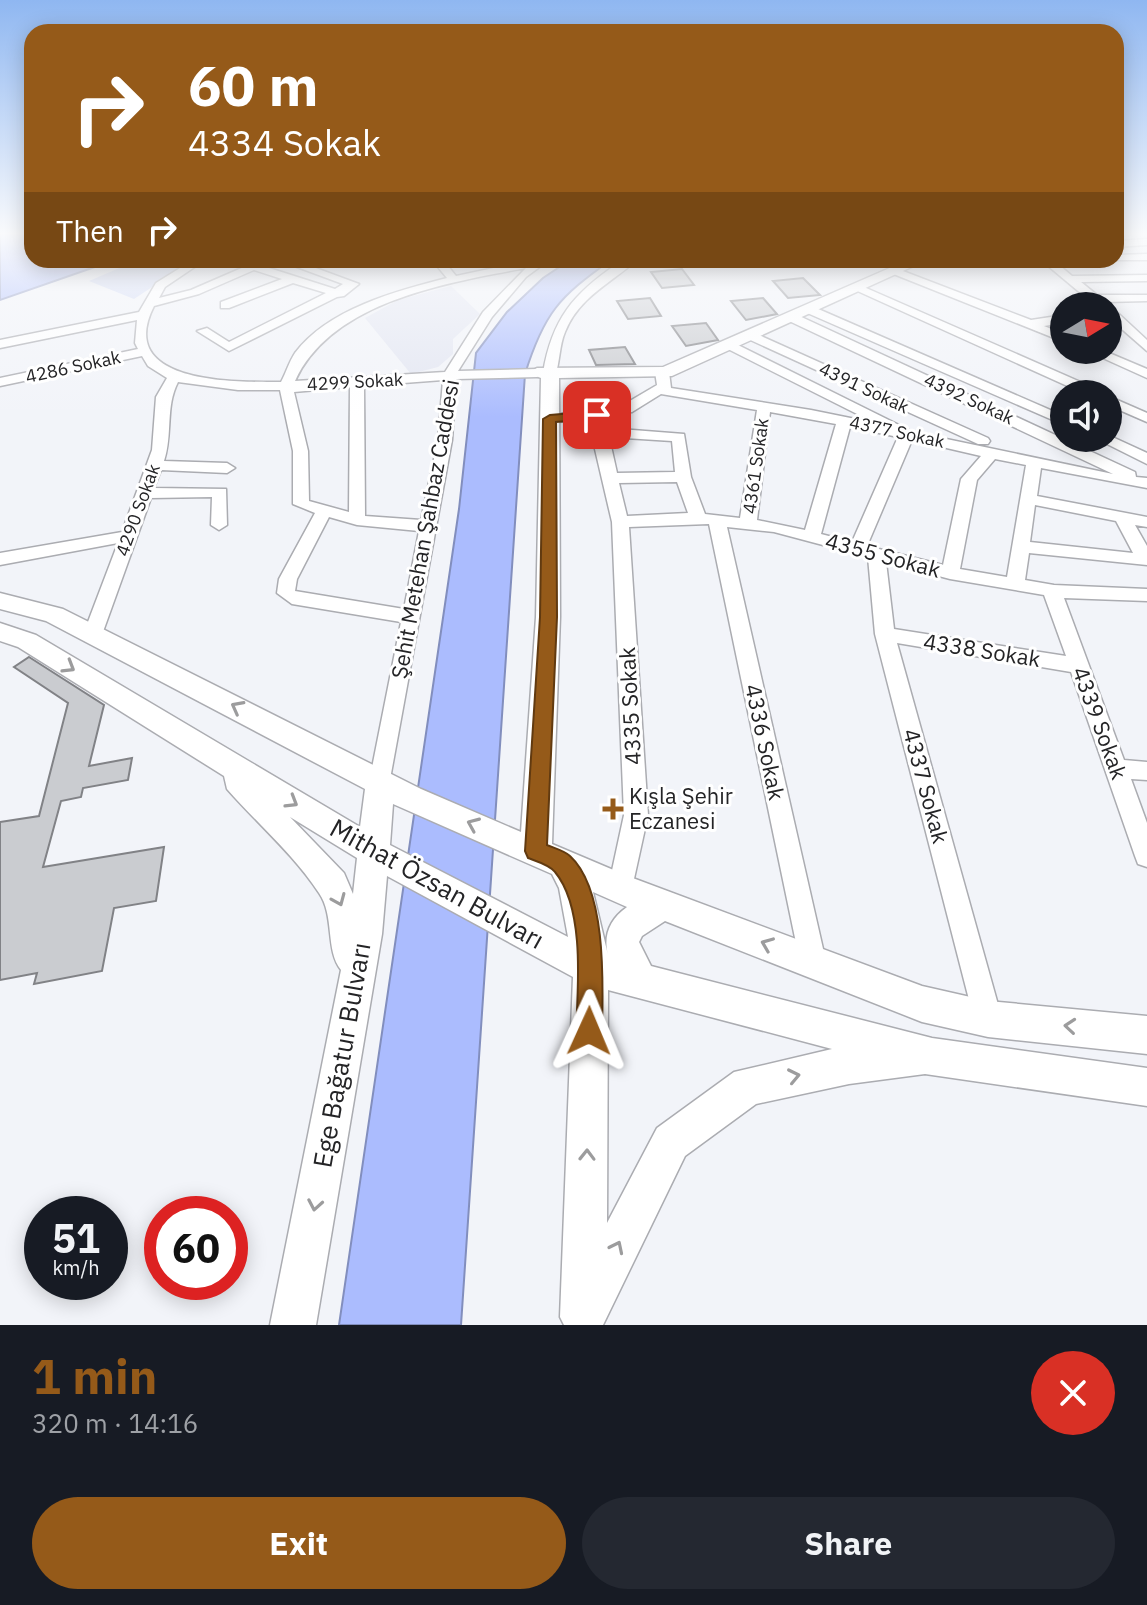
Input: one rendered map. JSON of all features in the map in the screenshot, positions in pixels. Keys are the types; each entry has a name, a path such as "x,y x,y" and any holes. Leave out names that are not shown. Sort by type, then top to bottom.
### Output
{"main road":[{"path":"526,936 568,928 575,909 558,866 548,617 550,419 544,373 663,379 728,344 842,294"},
{"path":"0,601 54,615 410,798 558,866 668,904 922,1004 988,1019 1147,1035"},
{"name":"Mithat Özsan Bulvarı","path":"0,632 27,641 216,756 379,845 526,936 591,968 932,1057 1147,1087"},
{"path":"216,756 332,884 347,919 355,988"},
{"name":"Ege Bağatur Bulvarı","path":"293,1325 379,845 380,783"},
{"path":"379,845 386,810 410,798"},
{"path":"558,866 584,918 591,968 584,1321"},
{"path":"640,981 624,958 620,943 624,931 630,921 668,904"},
{"path":"584,1321 671,1142 748,1086 849,1065 932,1057"}],"street":[{"path":"155,294 147,309 141,343 153,363 174,377"},
{"path":"0,344 147,309 190,294"},
{"path":"225,305 254,294"},
{"path":"333,294 295,334 296,358 287,386 302,459 301,504 357,520 427,526"},
{"path":"337,294 349,297"},
{"path":"203,331 229,347 339,323 401,294"},
{"name":"Şehit Metehan Şahbaz Caddesi","path":"380,783 458,373 487,315 506,294"},
{"path":"544,373 558,333 587,294"},
{"path":"872,294 1065,380"},
{"path":"954,294 1050,332"},
{"path":"1122,305 1147,298"},
{"path":"363,300 378,304"},
{"path":"809,309 1050,415"},
{"path":"1122,310 1147,309"},
{"name":"4392 Sokak","path":"791,317 1147,483"},
{"path":"1031,324 1050,321"},
{"path":"1122,323 1144,341"},
{"name":"4391 Sokak","path":"750,335 1029,461"},
{"path":"728,344 907,434 867,549"},
{"name":"4286 Sokak","path":"0,382 146,351"},
{"path":"1122,363 1147,374"},
{"name":"4299 Sokak","path":"174,377 244,386 287,386 458,373 544,373"},
{"name":"4290 Sokak","path":"93,635 160,450 163,397 174,377"},
{"path":"550,419 627,409 663,379"},
{"name":"4377 Sokak","path":"663,379 664,391 844,421 1147,483"},
{"path":"357,382 357,520"},
{"path":"1122,406 1147,418"},
{"name":"4361 Sokak","path":"748,524 764,407"},
{"name":"4335 Sokak","path":"597,415 598,432 620,522 636,815 621,889"},
{"path":"812,536 844,421"},
{"name":"4336 Sokak","path":"598,432 679,437 683,477 707,519 813,962"},
{"path":"1122,447 1147,459"},
{"path":"950,573 969,479 992,453"},
{"path":"1015,584 1028,499 1029,461"},
{"path":"155,465 227,468"},
{"path":"608,478 683,477"},
{"path":"144,493 220,492 219,525"},
{"path":"1028,499 1147,522"},
{"path":"325,510 288,579 286,593 292,598 410,617"},
{"name":"4355 Sokak","path":"620,522 707,519 748,524 867,549 950,573 1052,591 1147,595"},
{"path":"1021,547 1146,560 1123,519"},
{"path":"0,559 128,536"},
{"name":"4337 Sokak","path":"867,549 885,634 988,1019"},
{"name":"4339 Sokak","path":"1052,591 1147,856"},
{"name":"4338 Sokak","path":"885,634 1079,666"},
{"path":"1116,768 1147,771"}],"shaded area":[{"path":"121,294 142,294 134,299"},
{"path":"421,294 459,294 480,314 453,339 453,354 438,367 411,374 365,318 398,300"}],"water":[{"path":"0,294 18,294 0,300"},
{"path":"526,294 568,294 547,321 525,374 461,1325 339,1325 459,509 476,353 507,312"}],"building":[{"path":"784,294 820,295 788,298"},
{"path":"650,298 661,316 628,319 617,301"},
{"path":"763,298 777,314 746,320 731,301"},
{"path":"706,323 718,340 686,346 672,326"},
{"path":"625,347 635,364 596,365 589,350"},
{"path":"613,394 618,403 579,408 574,399"},
{"path":"29,657 104,705 89,766 132,758 128,780 83,788 81,797 61,801 43,867 164,847 156,901 114,908 102,971 34,984 37,973 0,980 0,822 39,816 68,703 14,667"}],"place":[{"name":"Kışla Şehir Eczanesi","path":"613,809"}],"route":[{"path":"589,1031 591,968 584,918 575,885 562,862 536,851 548,617 550,419 597,415"}]}
